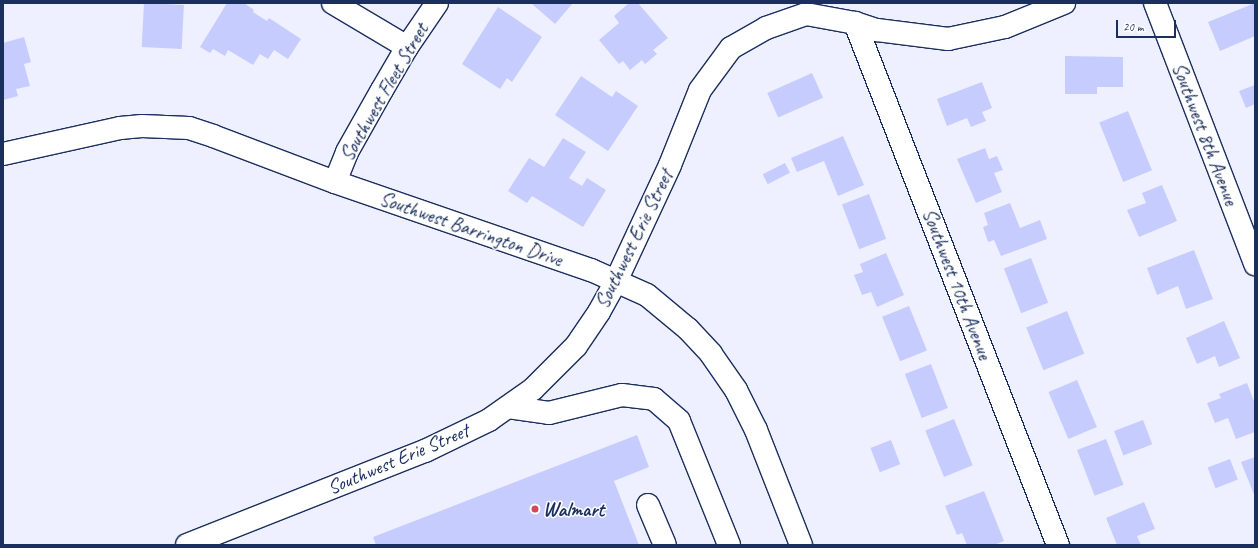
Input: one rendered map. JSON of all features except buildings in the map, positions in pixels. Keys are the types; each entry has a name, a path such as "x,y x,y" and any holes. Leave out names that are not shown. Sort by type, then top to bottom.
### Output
{"street":[{"path":"333,3 407,47"},
{"name":"Southwest Fleet Street","path":"335,182 347,152 407,47 437,3"},
{"name":"Southwest Erie Street","path":"187,545 426,451 489,420 533,389 576,346 616,281 670,165 700,90 732,48 766,28 806,14 855,23 877,30 948,39 1005,27 1064,3"},
{"name":"Southwest 8th Avenue","path":"1155,3 1255,264"},
{"name":"Southwest 10th Avenue","path":"855,23 1058,545"},
{"name":"Southwest Barrington Drive","path":"3,154 120,128 164,126 189,128 335,182 591,270 647,295 665,308 688,329 711,354 736,390 756,430 801,545"},
{"path":"508,406 549,412 622,395 654,399 679,421 729,545"},
{"path":"648,505 665,545"}],"place":[{"name":"Walmart","path":"535,509"}]}
